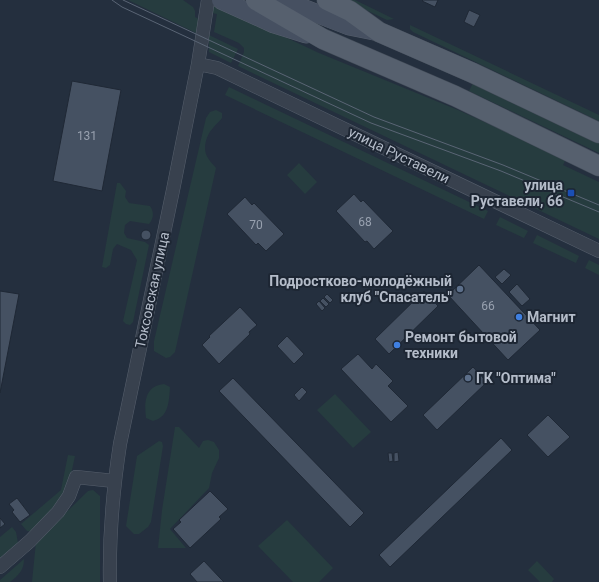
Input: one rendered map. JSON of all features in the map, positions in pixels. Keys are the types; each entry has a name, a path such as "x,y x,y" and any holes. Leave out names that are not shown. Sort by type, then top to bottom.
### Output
{"main road":[{"path":"221,0 274,24 323,39 455,96 599,166"},
{"path":"256,0 323,39"},
{"path":"282,0 349,26 379,32"},
{"path":"327,0 350,11 379,32 472,73 599,133"}],"street":[{"name":"Токсовская улица","path":"110,582 109,552 114,481 120,444 198,64 208,0"},
{"name":"улица Руставели","path":"198,64 224,71 599,250"},
{"path":"0,567 30,541 58,512 69,496 76,477 114,481"}],"green space":[{"path":"128,0 183,0 193,7 195,17 199,19 196,33"},
{"path":"345,0 355,0 394,19 387,20"},
{"path":"215,4 319,53 458,110 566,159 563,165 599,182 599,239 238,66 244,52 244,48 239,43 214,32 217,14 212,13 213,5"},
{"path":"410,25 599,115 599,121 413,32 410,29"},
{"path":"209,35 238,49 231,63 209,52"},
{"path":"473,83 599,143 599,153 469,91"},
{"path":"229,87 488,211 484,219 225,95"},
{"path":"216,110 222,113 222,118 208,135 205,151 206,155 216,168 175,352 170,357 166,358 154,351 154,341 206,118 210,112"},
{"path":"299,163 317,182 305,194 287,175"},
{"path":"117,183 120,183 126,191 125,197 129,203 150,206 153,213 152,220 149,224 130,221 125,225 124,233 127,238 145,242 149,245 133,322 130,325 123,321 137,260 131,250 117,244 113,249 110,265 106,268 102,267"},
{"path":"500,217 528,231 524,238 496,225"},
{"path":"537,235 579,256 576,263 533,243"},
{"path":"589,260 599,265 599,275 585,268"},
{"path":"164,384 170,387 167,408 162,416 153,421 146,418 145,406 147,396 149,391 153,388"},
{"path":"335,394 371,432 353,448 317,410"},
{"path":"175,427 179,427 199,448 203,441 208,440 214,442 219,450 219,458 212,473 209,488 170,529 186,548 158,548 162,510"},
{"path":"159,441 162,442 163,446 151,522 148,527 139,534 134,534 126,526 137,456"},
{"path":"68,455 75,456 70,479 62,497 34,532 27,531 21,524 61,490"},
{"path":"93,490 100,496 100,582 32,582 36,542 88,491"},
{"path":"287,520 333,568 319,582 293,582 258,546"},
{"path":"12,527 16,532 18,543 0,558 0,537"},
{"path":"24,559 22,569 16,577 10,582 0,582 0,580"},
{"path":"537,561 554,579 552,582 540,582 528,570"}],"building":[{"path":"438,0 435,7 422,1"},
{"path":"469,10 480,15 474,27 464,22"},
{"path":"72,81 121,90 102,191 53,181"},
{"path":"354,194 361,202 363,200 393,231 374,249 367,241 365,242 336,211"},
{"path":"245,197 252,205 254,203 284,234 266,251 258,243 256,245 227,214"},
{"path":"144,230 148,230 150,231 150,239 144,240 141,237 141,233"},
{"path":"479,265 540,330 508,360 448,295"},
{"path":"504,269 511,275 502,284 495,277"},
{"path":"517,284 530,299 522,306 509,292"},
{"path":"0,291 19,294 0,393"},
{"path":"424,291 438,306 389,354 375,339"},
{"path":"327,294 333,300 330,303 324,297"},
{"path":"323,298 329,304 326,307 320,301"},
{"path":"319,301 325,308 322,311 316,304"},
{"path":"240,307 257,325 249,332 250,334 219,364 202,345 210,337 209,336"},
{"path":"287,336 304,354 294,364 277,346"},
{"path":"358,354 372,369 376,364 393,381 388,386 408,406 391,422 341,369"},
{"path":"473,367 487,382 437,430 423,415"},
{"path":"233,378 364,513 350,527 219,391"},
{"path":"302,387 307,392 299,401 294,395"},
{"path":"548,415 570,437 548,457 527,435"},
{"path":"501,438 512,450 390,567 379,555"},
{"path":"398,452 399,461 394,462 394,453"},
{"path":"388,453 392,453 393,461 389,462"},
{"path":"210,491 228,509 219,517 221,519 190,548 173,529 181,522 179,520"},
{"path":"17,498 30,515 20,522 12,512 14,510 9,504"},
{"path":"0,518 5,524 0,528"},
{"path":"204,561 224,582 197,582 190,574"}],"tram line":[{"path":"112,0 122,7 371,123 501,171 599,212"},
{"path":"123,0 374,117 503,165 599,205"}],"place":[{"name":"улица Руставели, 66","path":"571,193"},
{"name":"Подростково-молодёжный клуб \"Спасатель\"","path":"460,289"},
{"name":"Магнит","path":"519,317"},
{"name":"Ремонт бытовой техники","path":"397,345"},
{"name":"ГК \"Оптима\"","path":"468,378"}]}
